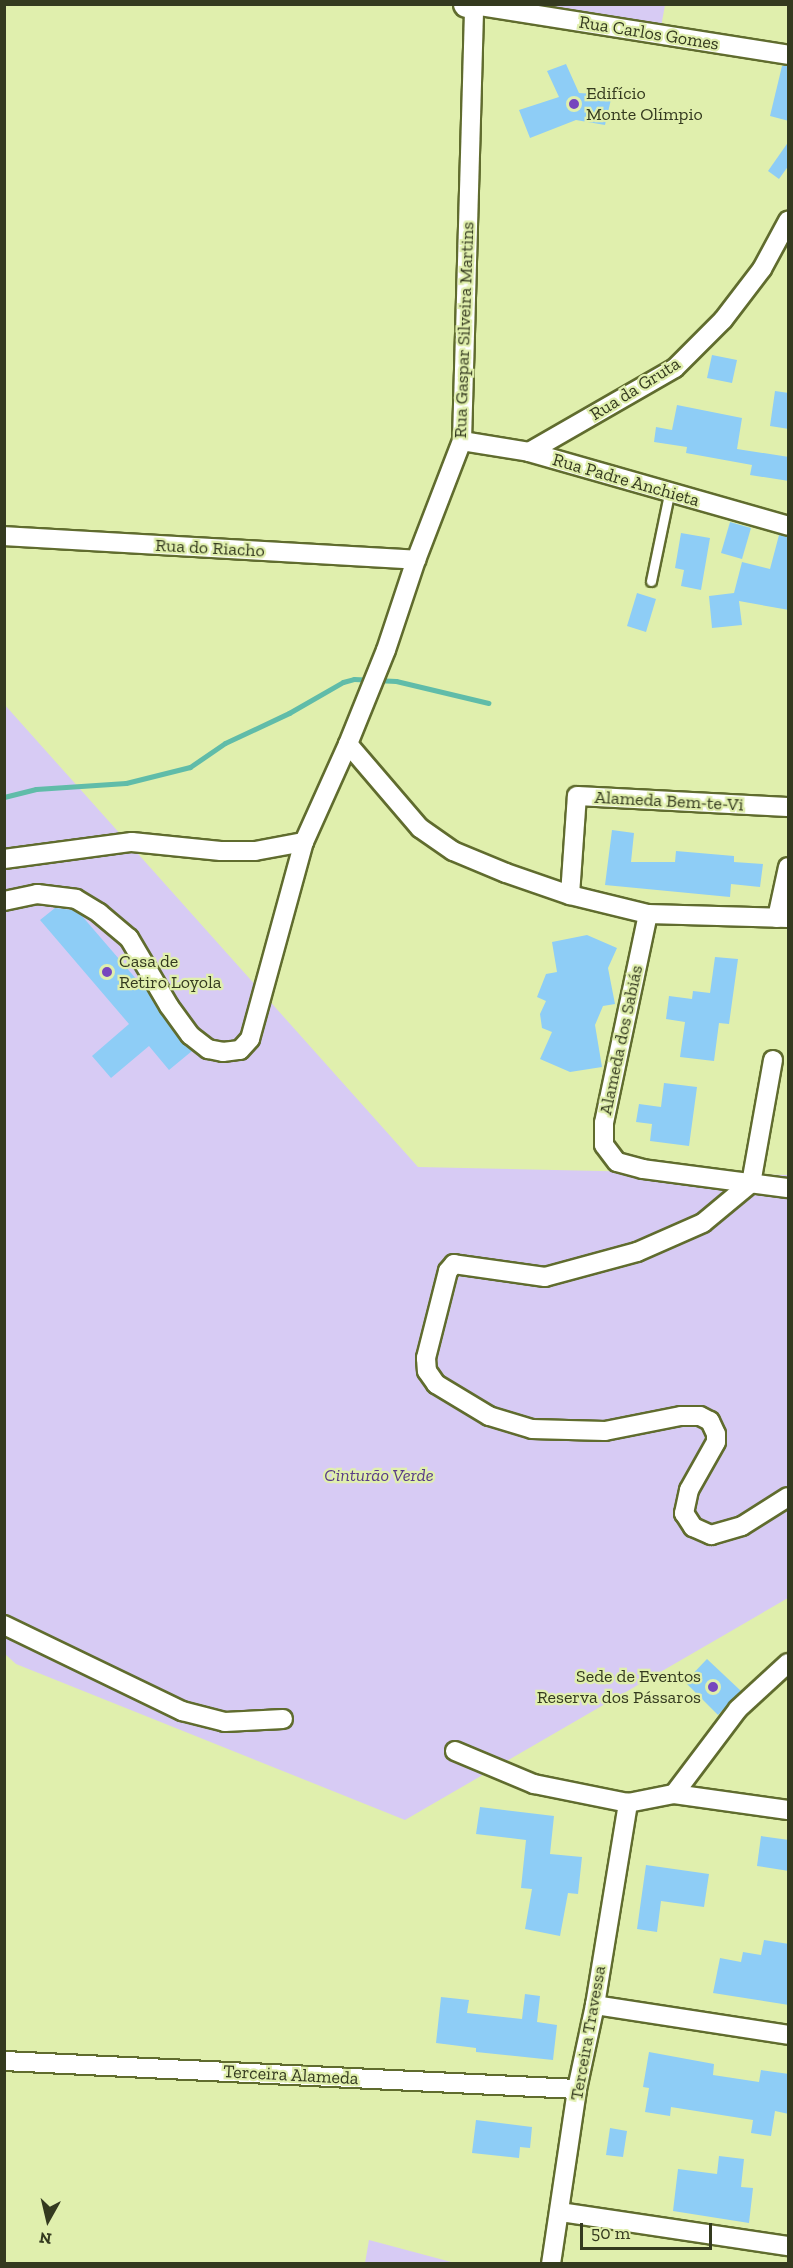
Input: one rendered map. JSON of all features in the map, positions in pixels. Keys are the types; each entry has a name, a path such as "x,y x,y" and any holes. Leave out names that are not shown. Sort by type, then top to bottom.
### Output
{"street":[{"name":"Rua Carlos Gomes","path":"472,5 789,55"},
{"name":"Rua Gaspar Silveira Martins","path":"4,901 37,894 76,899 99,913 129,938 169,1006 190,1035 208,1049 223,1052 240,1050 250,1040 257,1021 274,944 304,842 348,744 386,650 416,560 462,441 472,5"},
{"name":"Rua da Gruta","path":"529,452 675,368 723,320 762,269 789,221"},
{"name":"Rua Padre Anchieta","path":"462,441 529,452 669,494 789,526"},
{"name":"Rua do Riacho","path":"4,536 416,560"},
{"path":"348,744 420,828 445,846 506,873 570,895 648,914 783,918 789,867"},
{"name":"Alameda Bem-te-Vi","path":"570,895 577,796 789,807"},
{"path":"4,859 132,842 255,851 304,842"},
{"name":"Alameda dos Sabiás","path":"648,914 604,1123 604,1145 618,1162 643,1169 751,1183"},
{"path":"773,1060 751,1183 703,1223 637,1252 545,1277 454,1264 448,1271 426,1358 428,1371 436,1384 489,1416 532,1430 605,1431 681,1416 700,1416 710,1420 716,1442 689,1490 684,1513 693,1527 711,1535 742,1526 789,1497"},
{"path":"751,1183 789,1188"},
{"path":"4,1624 182,1711 225,1722 283,1719"},
{"path":"674,1794 738,1709 768,1678 789,1663"},
{"path":"455,1751 534,1784 628,1803 674,1794 789,1810"},
{"name":"Terceira Travessa","path":"551,2264 577,2089 595,2005 628,1803"},
{"path":"595,2005 789,2035"},
{"name":"Terceira Alameda","path":"4,2061 577,2089"},
{"path":"560,2212 789,2246"}],"lane":[{"path":"651,581 669,494"}],"green space":[{"path":"542,5 665,5 661,27"},
{"name":"Cinturão Verde","path":"4,704 418,1167 788,1175 788,1598 405,1820 16,1664 5,1654"},
{"path":"369,2240 455,2263 365,2263"}],"building":[{"name":"Edifício Monte Olímpio","path":"566,64 579,93 612,95 605,125 576,120 530,138 519,110 559,97 547,71"},
{"path":"782,66 789,66 789,121 770,116"},
{"path":"789,141 789,165 779,179 768,171"},
{"path":"712,355 737,360 732,383 707,378"},
{"path":"775,391 789,393 789,429 770,426"},
{"path":"677,405 742,418 737,449 789,457 789,481 750,475 752,465 686,453 687,447 654,442 656,427 672,430"},
{"path":"730,522 751,528 742,559 721,553"},
{"path":"681,533 710,538 701,590 681,586 684,570 675,568"},
{"path":"779,535 789,537 789,610 739,601 742,625 712,628 709,596 734,593 742,562 770,569"},
{"path":"637,593 656,599 646,632 627,626"},
{"path":"612,830 634,833 631,862 675,862 676,851 734,856 734,862 763,864 760,887 731,884 730,897 605,885"},
{"name":"Casa de Retiro Loyola","path":"55,908 72,910 82,916 150,995 181,1042 192,1051 169,1070 149,1046 111,1078 92,1056 129,1024 40,920"},
{"path":"587,935 617,948 608,968 615,1004 603,1006 595,1025 602,1067 570,1072 540,1059 552,1032 542,1028 540,1014 546,1001 537,997 546,974 557,972 552,942"},
{"path":"715,957 738,959 729,1024 719,1023 714,1061 680,1057 685,1022 666,1019 669,996 692,999 693,991 710,993"},
{"path":"664,1083 697,1087 689,1146 650,1141 652,1124 636,1122 639,1104 661,1107"},
{"name":"Sede de Eventos Reserva dos Pássaros","path":"707,1659 741,1691 718,1715 685,1682"},
{"path":"480,1807 554,1816 550,1854 582,1857 578,1894 568,1893 560,1936 525,1929 532,1889 521,1888 526,1840 476,1834"},
{"path":"761,1836 789,1840 789,1871 757,1866"},
{"path":"646,1865 709,1874 704,1907 661,1901 657,1932 637,1929"},
{"path":"764,1940 789,1944 789,2005 713,1993 720,1958 741,1962 743,1952 761,1955"},
{"path":"525,1994 540,1996 537,2022 557,2025 553,2060 476,2052 476,2048 436,2043 441,1997 469,2000 467,2013 522,2019"},
{"path":"649,2052 714,2064 713,2075 759,2082 761,2070 789,2074 789,2114 775,2111 771,2136 751,2133 753,2120 671,2107 670,2116 645,2112 649,2088 643,2087"},
{"path":"476,2120 532,2127 530,2148 520,2147 519,2158 472,2153"},
{"path":"610,2128 627,2131 623,2157 606,2155"},
{"path":"719,2156 744,2159 741,2187 753,2188 749,2223 673,2211 678,2169 717,2174"}],"waterway":[{"path":"4,797 36,789 126,783 190,767 225,743 289,713 343,682 354,679 396,681 488,703"}],"place":[{"name":"Edifício Monte Olímpio","path":"574,104"},
{"name":"Casa de Retiro Loyola","path":"107,972"},
{"name":"Sede de Eventos Reserva dos Pássaros","path":"713,1687"}]}
